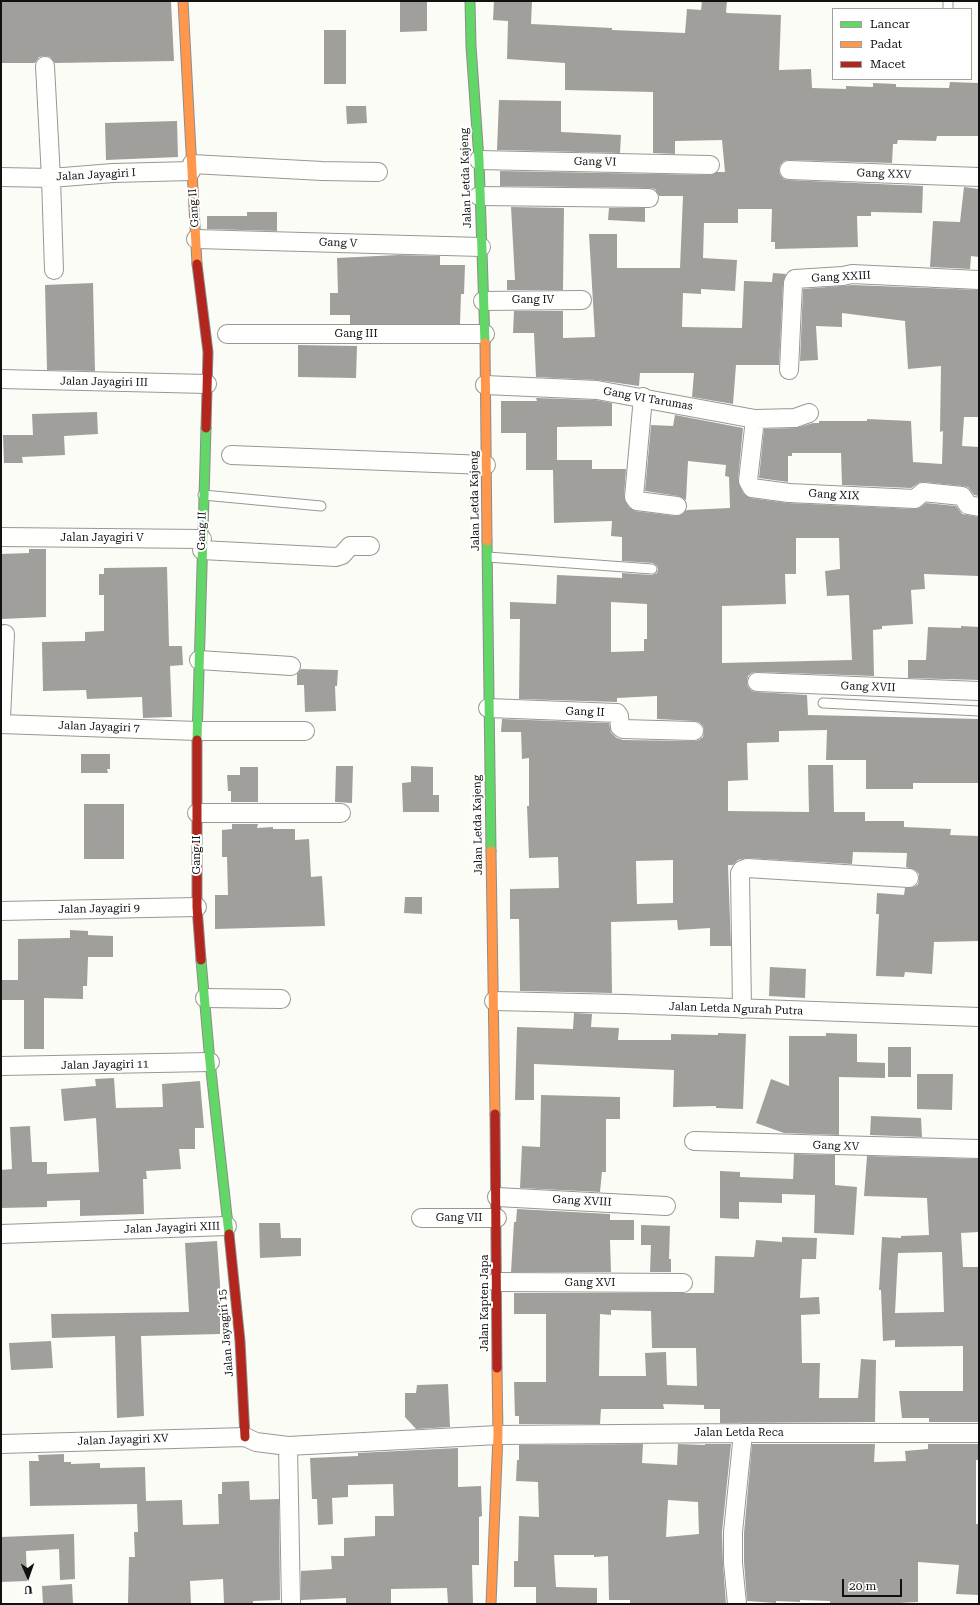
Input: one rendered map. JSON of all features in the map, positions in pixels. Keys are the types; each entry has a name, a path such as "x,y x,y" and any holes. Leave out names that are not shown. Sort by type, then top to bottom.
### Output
{"street":[{"name":"Gang II","path":"183,1 196,239 208,352 197,731 197,907 210,1062"},
{"name":"Jalan Letda Kajeng","path":"470,1 479,160 479,196 485,334 488,557 488,708 494,1001"},
{"path":"45,66 54,270"},
{"name":"Gang VI","path":"479,160 710,165"},
{"name":"Jalan Jayagiri I","path":"1,177 51,178 192,167 378,172"},
{"name":"Gang XXV","path":"789,170 979,177"},
{"path":"479,196 649,198"},
{"name":"Gang V","path":"196,239 481,247"},
{"name":"Gang XXIII","path":"789,370 793,283 795,279 843,276 852,274 979,280"},
{"name":"Gang IV","path":"483,301 582,300"},
{"name":"Gang III","path":"227,334 485,334"},
{"name":"Jalan Jayagiri III","path":"1,379 207,384"},
{"name":"Gang VI Tarumas","path":"485,384 597,390 643,397 755,419 795,418 809,413"},
{"path":"643,397 634,498 636,501 677,506"},
{"name":"Gang XIX","path":"755,419 748,481 752,488 795,493 915,499 923,492 962,496 968,505 979,507"},
{"path":"230,455 486,465"},
{"name":"Jalan Jayagiri V","path":"1,538 202,544 336,557 342,555 350,546 370,546"},
{"path":"1,718 5,634"},
{"path":"199,660 291,666"},
{"name":"Gang XVII","path":"757,682 979,692"},
{"name":"Gang II","path":"488,708 617,713 619,715 620,726 622,728 694,731"},
{"name":"Jalan Jayagiri 7","path":"1,724 197,731 305,731"},
{"path":"197,813 342,813"},
{"path":"742,1009 740,873 742,870 747,868 909,878"},
{"name":"Jalan Jayagiri 9","path":"1,912 197,907"},
{"path":"205,998 281,999"},
{"name":"Jalan Letda Ngurah Putra","path":"494,1001 979,1017"},
{"name":"Jalan Kapten Japa","path":"491,1604 498,1435 496,1282 498,1197 494,1001"},
{"name":"Jalan Jayagiri 11","path":"1,1066 210,1062"},
{"name":"Jalan Jayagiri XIII","path":"1,1234 227,1226 210,1062"},
{"name":"Gang XV","path":"694,1141 979,1149"},
{"name":"Gang XVIII","path":"498,1197 666,1206"},
{"name":"Gang VII","path":"421,1218 497,1218"},
{"name":"Jalan Jayagiri 15","path":"227,1226 240,1341 245,1437"},
{"name":"Gang XVI","path":"496,1282 683,1283"},
{"path":"737,1604 733,1563 733,1532 743,1433"},
{"name":"Jalan Letda Reca","path":"288,1446 498,1435 743,1433 979,1434"},
{"name":"Jalan Jayagiri XV","path":"1,1444 245,1437 256,1442 288,1446"},
{"path":"288,1446 289,1565 291,1604"}],"lane":[{"path":"203,495 321,506"},
{"path":"488,557 652,569"},
{"path":"823,703 979,711"}],"building":[{"path":"1,1 171,1 174,61 55,63 50,57 45,56 39,57 35,63 1,63"},
{"path":"400,1 427,1 427,31 400,32"},
{"path":"494,1 532,1 531,24 612,28 612,30 685,33 687,9 701,10 702,1 727,1 727,13 781,15 779,70 811,69 812,88 846,89 846,86 873,87 873,83 896,84 896,87 949,88 950,82 979,83 979,136 937,136 936,141 898,140 897,144 893,144 892,163 784,161 780,165 780,175 784,179 788,180 923,186 922,213 871,212 871,216 857,216 858,247 775,249 775,242 771,242 772,209 738,209 738,223 704,223 703,258 737,260 735,291 701,289 701,294 683,293 682,327 742,328 744,281 772,282 773,273 786,274 783,283 779,365 736,365 733,404 692,397 694,373 640,373 639,386 597,380 536,377 534,333 513,333 514,311 563,311 563,338 595,337 589,234 617,234 617,268 680,268 683,196 659,196 655,189 649,188 500,186 500,171 710,175 717,172 725,172 722,140 675,141 675,154 653,153 653,92 565,90 565,63 507,59 508,21 493,20"},
{"path":"324,30 346,30 346,84 324,84"},
{"path":"499,100 561,101 561,132 621,135 620,153 497,150"},
{"path":"346,106 366,106 367,123 347,124"},
{"path":"177,121 178,157 106,160 105,123"},
{"path":"964,187 979,189 979,257 971,256 970,269 930,267 933,221 960,222"},
{"path":"511,207 564,208 563,290 507,290 507,280 515,280"},
{"path":"609,208 645,208 645,222 608,220"},
{"path":"247,212 277,212 277,231 207,229 207,216 247,216"},
{"path":"398,255 440,256 440,265 465,265 464,294 461,294 460,324 350,324 350,315 330,315 330,293 338,293 337,258"},
{"path":"93,283 95,371 47,370 45,285"},
{"path":"853,285 979,290 979,417 964,417 962,446 979,447 979,496 974,495 968,487 924,482 920,482 911,488 842,485 841,453 792,453 792,456 788,456 788,482 759,478 764,429 796,428 813,423 819,423 819,421 867,421 867,419 911,421 913,462 942,464 943,431 940,432 941,366 908,369 905,321 842,313 842,327 816,326 818,360 800,361 803,289"},
{"path":"298,345 357,346 356,378 298,377"},
{"path":"536,398 596,400 612,403 612,426 557,427 557,460 592,460 592,469 626,469 624,497 629,507 635,511 676,516 681,515 687,510 730,508 729,477 725,476 726,465 688,461 686,500 678,496 645,491 651,425 673,426 675,415 743,428 738,480 743,493 750,498 788,503 914,509 921,507 926,503 956,506 962,514 979,517 979,576 924,574 925,589 911,590 913,624 882,626 882,629 873,630 874,676 757,672 748,676 747,682 748,687 752,691 756,692 807,695 808,715 979,719 979,783 913,783 913,789 866,789 866,760 826,760 827,730 779,731 779,742 747,743 748,780 728,781 728,811 809,812 808,765 833,765 834,812 865,812 865,821 904,821 904,827 951,829 950,835 979,836 979,941 934,942 932,974 905,972 904,977 876,976 879,914 876,914 877,893 904,895 905,888 914,887 918,884 919,874 915,870 906,867 907,853 853,852 852,864 747,858 738,860 733,865 728,865 731,946 710,946 710,928 678,930 677,920 611,922 612,993 520,991 519,919 510,919 510,889 559,888 558,857 529,858 527,806 529,806 529,758 522,759 521,732 501,732 502,719 609,723 611,733 617,738 623,740 694,741 703,737 704,731 703,726 699,722 657,719 657,696 617,698 617,702 519,699 520,619 510,619 510,602 556,604 557,575 622,578 622,573 652,575 657,573 658,569 653,563 622,561 622,537 611,536 612,521 554,523 553,470 526,470 526,433 501,433 501,401 537,401","holes":["796,538 839,538 840,569 825,571 827,596 849,595 852,660 722,663 722,606 786,604 785,574 796,574","611,602 647,604 647,639 644,639 644,651 611,652","673,860 673,903 637,904 636,861"]},
{"path":"97,412 98,434 64,436 65,455 22,457 23,463 4,463 3,435 33,435 32,414"},
{"path":"29,549 46,549 46,617 2,619 1,554 29,553"},
{"path":"167,567 169,646 182,646 183,665 170,666 172,717 143,718 142,697 87,699 86,690 43,691 42,642 85,641 85,632 104,631 104,595 99,595 99,574 104,574 104,568"},
{"path":"961,626 979,627 979,680 908,678 908,660 926,660 928,627 961,628"},
{"path":"301,669 338,670 337,686 335,686 336,711 305,712 304,685 297,685 297,674"},
{"path":"81,754 110,754 110,769 107,769 108,773 81,773"},
{"path":"336,766 353,766 352,803 335,802"},
{"path":"411,766 433,767 433,795 439,795 439,812 403,812 402,783 411,782"},
{"path":"240,767 258,767 258,802 231,802 231,791 228,791 227,775 240,775"},
{"path":"84,804 124,804 124,859 84,859"},
{"path":"232,824 258,824 257,828 273,827 273,829 295,829 295,840 309,839 311,877 322,876 325,926 215,929 215,895 228,895 227,857 222,857 222,830 232,829"},
{"path":"405,897 422,897 422,914 404,913"},
{"path":"70,930 88,931 88,935 113,936 113,957 88,957 87,986 83,986 83,999 44,998 44,1049 24,1049 24,1000 1,1000 1,980 18,980 18,939 70,938"},
{"path":"770,967 806,969 805,998 769,996"},
{"path":"574,1013 592,1014 591,1027 619,1028 618,1040 671,1040 671,1034 746,1034 743,1109 716,1108 716,1106 673,1107 674,1070 534,1064 534,1100 515,1100 517,1027 573,1029"},
{"path":"826,1033 857,1034 857,1062 885,1063 885,1078 839,1077 839,1135 784,1133 756,1123 771,1079 789,1086 789,1036 826,1036"},
{"path":"888,1047 911,1047 911,1077 888,1077"},
{"path":"917,1074 953,1074 952,1110 917,1109"},
{"path":"114,1078 116,1108 163,1107 162,1084 200,1081 204,1128 195,1128 195,1149 179,1149 181,1169 146,1171 147,1179 143,1179 144,1214 80,1216 80,1200 47,1201 47,1207 1,1208 1,1170 12,1169 10,1127 30,1126 32,1162 47,1162 47,1174 99,1172 96,1118 64,1121 61,1089 96,1086 95,1079"},
{"path":"541,1095 620,1097 620,1119 606,1119 606,1172 602,1172 600,1192 520,1188 522,1146 540,1147"},
{"path":"871,1116 921,1118 922,1137 870,1135"},
{"path":"794,1154 835,1155 835,1185 857,1187 854,1235 814,1233 815,1195 782,1194 782,1203 739,1202 739,1219 720,1218 720,1171 740,1172 740,1177 793,1179"},
{"path":"867,1156 979,1159 979,1232 961,1233 963,1267 978,1267 979,1422 929,1422 929,1418 902,1418 899,1391 963,1391 963,1346 895,1347 895,1340 883,1341 881,1290 879,1290 882,1237 901,1238 901,1236 929,1235 927,1198 864,1196","holes":["942,1252 944,1312 895,1313 898,1253"]},
{"path":"517,1209 610,1214 610,1220 634,1220 634,1240 610,1240 611,1272 511,1272 514,1222 516,1222"},
{"path":"259,1223 280,1223 281,1238 301,1238 301,1256 260,1258"},
{"path":"641,1225 670,1226 669,1259 671,1259 671,1272 650,1272 651,1245 641,1245"},
{"path":"782,1237 817,1238 816,1259 802,1259 800,1298 819,1297 820,1314 801,1315 802,1363 820,1363 819,1398 858,1398 861,1359 876,1360 875,1422 720,1423 720,1409 704,1409 704,1405 663,1404 664,1409 601,1409 600,1424 519,1424 519,1416 515,1416 514,1382 546,1382 546,1314 514,1314 514,1293 714,1293 715,1256 754,1257 756,1240 782,1242","holes":["611,1310 651,1311 652,1348 696,1348 697,1386 667,1385 666,1352 645,1353 646,1376 599,1376 600,1314 611,1315"]},
{"path":"217,1241 220,1284 220,1334 141,1336 144,1416 117,1418 115,1336 52,1338 51,1314 189,1312 185,1243"},
{"path":"51,1341 53,1368 11,1370 9,1343"},
{"path":"448,1384 450,1427 416,1429 405,1417 405,1393 416,1393 417,1385"},
{"path":"643,1444 642,1463 677,1465 678,1444 731,1444 722,1532 726,1604 630,1604 630,1600 609,1600 608,1556 594,1557 594,1555 554,1555 556,1587 597,1588 597,1604 536,1604 536,1587 514,1587 514,1561 518,1561 519,1516 539,1517 538,1482 516,1481 517,1460 519,1460 519,1445","holes":["668,1500 698,1502 699,1534 666,1537"]},
{"path":"752,1444 875,1444 874,1462 906,1461 905,1451 928,1449 928,1444 979,1444 979,1460 976,1460 976,1524 979,1524 979,1595 956,1594 959,1565 918,1562 918,1602 881,1604 830,1603 830,1601 800,1600 800,1602 776,1601 776,1603 747,1601 744,1562 744,1533"},
{"path":"458,1448 458,1487 481,1486 482,1516 479,1517 479,1565 472,1565 473,1604 448,1604 447,1588 391,1589 391,1604 346,1604 346,1598 301,1600 301,1571 332,1569 331,1556 344,1556 344,1538 375,1536 375,1516 394,1516 393,1484 348,1485 348,1497 332,1498 333,1524 318,1525 317,1499 312,1499 310,1458 358,1456 358,1453"},
{"path":"64,1454 64,1462 71,1462 71,1464 100,1463 100,1468 145,1467 146,1501 182,1500 183,1525 219,1524 218,1494 222,1494 222,1482 249,1481 250,1500 279,1499 280,1600 253,1601 253,1604 224,1604 223,1579 190,1581 191,1604 128,1604 129,1557 135,1557 134,1532 138,1532 137,1504 30,1506 29,1461 39,1461 38,1455"},
{"path":"74,1534 75,1579 60,1580 59,1549 26,1551 27,1581 1,1582 1,1537"},
{"path":"72,1584 73,1604 43,1604 42,1586"}],"traffic: fast":[{"path":"470,1 471,46 479,160 485,343"},
{"path":"197,740 206,428"},
{"path":"487,541 491,851"},
{"path":"201,960 210,1062 229,1234"}],"traffic: slow":[{"path":"183,1 197,264"},
{"path":"485,343 487,541"},
{"path":"491,851 495,1114"},
{"path":"491,1604 498,1435 497,1368"}],"traffic: jam":[{"path":"197,264 208,352 206,428"},
{"path":"197,740 197,907 201,960"},
{"path":"495,1114 497,1368"},
{"path":"229,1234 240,1341 245,1437"}]}
